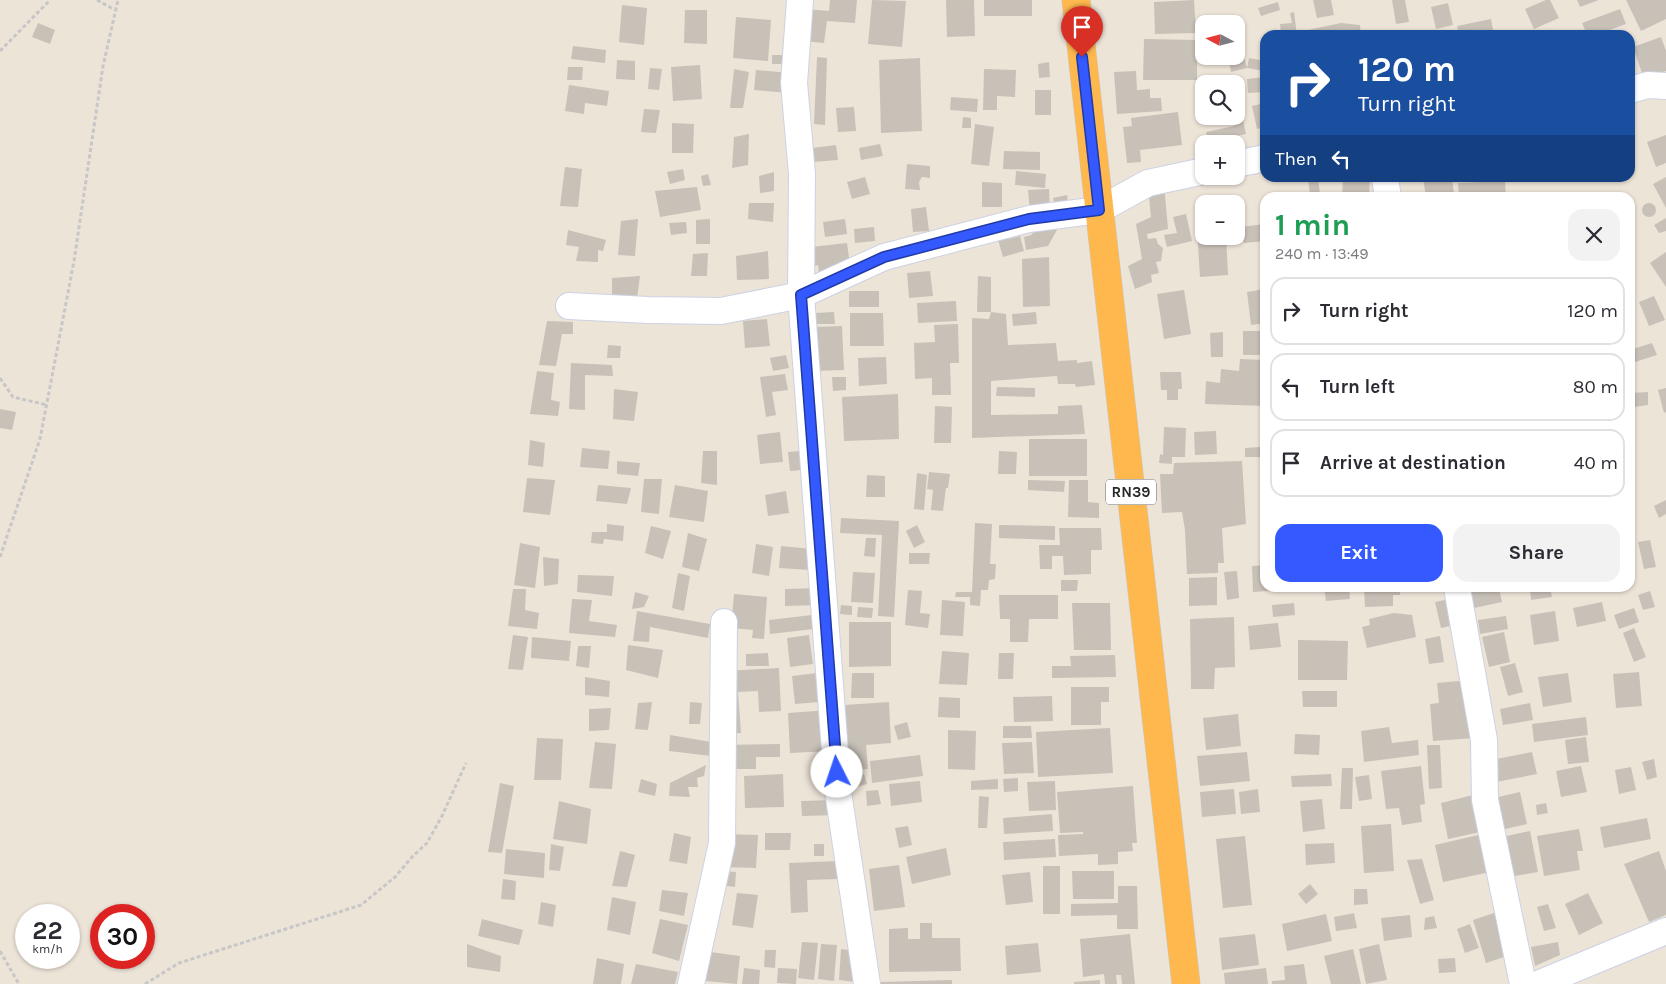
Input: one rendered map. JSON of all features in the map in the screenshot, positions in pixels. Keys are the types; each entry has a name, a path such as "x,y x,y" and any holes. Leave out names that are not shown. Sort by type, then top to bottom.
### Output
{"highway":[{"name":"RN39","path":"1076,0 1186,984"}],"street":[{"path":"800,0 794,83 802,174 801,295 838,792 867,984"},
{"path":"1635,89 1648,85 1666,86"},
{"path":"1245,162 1260,159"},
{"path":"569,306 648,310 721,310 801,295 884,257 1029,219 1099,210 1148,183 1195,173"},
{"path":"1458,592 1484,740 1485,800 1523,984"},
{"path":"691,984 722,843 724,622"},
{"path":"1538,984 1666,931"}],"path":[{"path":"0,51 50,0"},
{"path":"97,0 115,10"},
{"path":"0,557 40,439 74,262 103,66 118,0"},
{"path":"0,378 13,397 47,405"},
{"path":"145,984 179,963 361,905 395,877 427,843 442,816 466,763"},
{"path":"0,951 19,984"}],"building":[{"path":"830,0 857,0 855,23 827,21 824,43 803,41 806,9 829,11"},
{"path":"872,0 906,1 902,47 868,44"},
{"path":"946,0 974,0 975,36 947,37"},
{"path":"984,0 1032,0 1032,16 984,16"},
{"path":"1194,0 1195,33 1155,34 1154,2"},
{"path":"1313,0 1331,0 1334,15 1317,18"},
{"path":"1392,0 1405,0 1409,22 1396,24"},
{"path":"1550,0 1559,18 1534,29 1525,9"},
{"path":"1577,0 1599,0 1580,7"},
{"path":"1626,0 1666,0 1666,19 1641,31"},
{"path":"1278,2 1280,10 1261,16 1258,8"},
{"path":"1448,3 1453,25 1436,29 1431,7"},
{"path":"622,5 647,8 644,45 619,42"},
{"path":"1620,9 1626,24 1610,30 1585,30 1582,23"},
{"path":"685,10 707,10 707,44 684,43"},
{"path":"1294,12 1296,30 1281,30 1280,24 1292,23 1290,13"},
{"path":"736,17 771,20 768,61 733,58"},
{"path":"1491,19 1493,30 1458,30 1457,26"},
{"path":"38,23 55,30 50,44 32,37"},
{"path":"1341,23 1360,25 1360,30 1308,30"},
{"path":"1661,37 1666,51 1666,71 1644,79 1635,53 1635,46"},
{"path":"1144,39 1195,40 1197,75 1195,75 1195,80 1143,80"},
{"path":"573,46 606,50 605,63 571,59"},
{"path":"772,55 782,55 782,64 772,64"},
{"path":"817,57 827,58 825,125 814,124"},
{"path":"920,58 922,131 881,133 879,60"},
{"path":"1249,58 1260,60 1260,70 1247,68"},
{"path":"617,60 635,61 635,80 616,79"},
{"path":"1245,60 1247,68 1231,72 1230,65 1245,65"},
{"path":"1049,62 1050,77 1039,78 1038,64"},
{"path":"700,65 702,99 673,101 671,67"},
{"path":"568,67 583,67 582,80 567,80"},
{"path":"650,68 662,69 659,90 648,89"},
{"path":"734,69 749,72 743,108 730,108"},
{"path":"984,69 1016,70 1015,97 997,96 997,110 983,110"},
{"path":"756,70 791,73 789,93 754,90"},
{"path":"1136,71 1137,90 1150,89 1150,98 1161,98 1162,111 1117,114 1114,72"},
{"path":"1260,78 1260,92 1248,93 1247,79"},
{"path":"569,85 609,91 607,106 585,103 584,114 565,111"},
{"path":"1035,90 1051,90 1051,115 1035,115"},
{"path":"951,97 978,99 977,112 950,110"},
{"path":"1260,104 1260,128 1257,129 1252,106"},
{"path":"854,107 856,131 838,132 836,108"},
{"path":"644,109 660,110 656,133 641,132"},
{"path":"1178,112 1182,145 1140,150 1141,162 1127,163 1123,127 1132,126 1131,118"},
{"path":"963,117 971,118 971,128 962,128"},
{"path":"672,123 694,124 693,153 672,153"},
{"path":"975,124 994,127 989,166 971,164"},
{"path":"1244,125 1246,134 1207,135 1206,132"},
{"path":"749,134 748,165 732,168 734,137"},
{"path":"1666,135 1666,163 1656,167 1647,142"},
{"path":"880,144 883,156 861,160 859,148"},
{"path":"836,145 838,160 813,162 812,148"},
{"path":"1004,151 1040,152 1040,170 1003,169"},
{"path":"907,164 930,166 930,178 922,177 919,182 920,190 905,189"},
{"path":"565,167 582,169 578,207 560,206"},
{"path":"683,169 685,180 670,184 667,172"},
{"path":"1016,171 1046,174 1045,188 1015,185"},
{"path":"774,172 774,191 760,193 759,176"},
{"path":"708,174 711,185 703,186 701,176"},
{"path":"865,177 870,194 852,199 847,182"},
{"path":"1666,177 1666,208 1653,184"},
{"path":"982,182 1002,183 1002,207 982,207"},
{"path":"1308,182 1318,182 1320,192 1310,192"},
{"path":"1343,182 1370,182 1369,192 1342,192"},
{"path":"1424,182 1452,182 1454,192 1425,192"},
{"path":"1505,182 1506,192 1459,192 1458,183"},
{"path":"1164,184 1168,229 1147,234 1148,239 1156,238 1158,244 1163,248 1161,261 1156,262 1159,273 1151,275 1152,282 1135,289 1128,266 1142,259 1136,224 1151,217 1148,187"},
{"path":"697,187 701,210 660,217 655,191"},
{"path":"1049,189 1050,212 1030,213 1028,190"},
{"path":"1067,195 1069,209 1056,212 1053,198"},
{"path":"749,203 774,203 773,222 748,219"},
{"path":"1649,203 1654,205 1656,210 1654,215 1649,217 1644,215 1642,210 1644,205"},
{"path":"926,207 929,231 913,232 911,209"},
{"path":"1186,214 1192,241 1167,247 1164,235 1177,233 1173,217"},
{"path":"1666,218 1666,231 1659,233 1654,225"},
{"path":"638,219 635,256 618,255 621,221"},
{"path":"710,219 710,244 696,244 696,220"},
{"path":"845,219 847,234 825,237 823,222"},
{"path":"1046,220 1057,230 1048,246 1026,250 1024,237 1031,235"},
{"path":"686,222 687,233 671,235 669,223"},
{"path":"1260,225 1260,241 1245,243 1245,226"},
{"path":"874,227 875,241 855,243 854,229"},
{"path":"568,230 606,240 603,251 598,250 598,262 576,261 579,247 566,245"},
{"path":"1007,230 1009,239 1020,236 1024,251 1003,257 996,233"},
{"path":"847,243 850,265 819,274 818,265 811,267 811,247"},
{"path":"1198,245 1226,245 1228,275 1200,277"},
{"path":"768,251 769,279 737,280 736,256"},
{"path":"1666,252 1666,287 1650,263"},
{"path":"708,253 707,276 691,276 693,254"},
{"path":"1049,257 1050,306 1023,307 1022,259"},
{"path":"930,271 933,296 909,298 907,273"},
{"path":"640,276 637,299 612,301 612,278"},
{"path":"978,276 991,277 991,312 977,312"},
{"path":"1184,290 1191,334 1164,339 1157,294"},
{"path":"1260,290 1260,324 1251,325 1247,292"},
{"path":"849,291 879,291 879,307 849,307"},
{"path":"1654,296 1665,320 1649,326 1639,302"},
{"path":"956,301 957,321 918,323 917,303"},
{"path":"834,312 835,324 816,324 815,313"},
{"path":"991,312 1006,314 1008,345 1056,343 1058,361 1077,360 1077,363 1092,361 1095,385 1076,387 1075,384 1058,384 1057,376 991,381 991,415 1058,414 1058,406 1082,405 1085,434 972,438 972,318 989,319"},
{"path":"1036,312 1037,324 1013,326 1012,314"},
{"path":"850,313 883,313 884,346 850,346"},
{"path":"767,319 770,346 745,348 743,321"},
{"path":"547,321 573,322 573,334 562,334 556,366 539,365"},
{"path":"958,324 959,363 950,363 951,395 932,395 932,378 915,379 914,343 935,342 934,325"},
{"path":"842,326 844,370 816,371 814,327"},
{"path":"1243,331 1260,331 1260,355 1243,355"},
{"path":"1223,332 1223,357 1211,357 1210,333"},
{"path":"1652,343 1657,355 1635,362 1635,348"},
{"path":"608,345 621,346 620,358 607,358"},
{"path":"786,355 789,368 773,371 770,358"},
{"path":"886,357 887,384 859,386 858,358"},
{"path":"1240,359 1260,360 1260,406 1205,404 1206,381 1220,383 1221,369 1239,371"},
{"path":"571,363 612,365 613,376 585,375 585,410 569,409"},
{"path":"537,371 554,373 551,400 560,402 558,416 530,414"},
{"path":"1160,372 1181,372 1182,389 1178,389 1178,400 1167,400 1167,390 1161,390"},
{"path":"785,374 788,390 772,392 776,415 766,417 760,377"},
{"path":"832,377 846,377 846,390 833,391"},
{"path":"997,387 1035,388 1035,397 996,396"},
{"path":"1666,388 1666,412 1664,413 1658,390"},
{"path":"614,389 638,392 634,421 613,419"},
{"path":"1648,392 1648,405 1635,407 1635,393"},
{"path":"898,394 899,439 844,441 842,397"},
{"path":"935,406 952,407 951,443 934,443"},
{"path":"0,409 16,412 12,430 0,428"},
{"path":"1164,427 1186,428 1185,457 1172,457 1172,464 1159,463 1160,454 1163,455"},
{"path":"1216,431 1217,454 1195,455 1194,432"},
{"path":"780,432 783,462 760,464 757,435"},
{"path":"1029,439 1087,439 1087,476 1029,476"},
{"path":"530,440 545,443 543,467 528,465"},
{"path":"1260,447 1260,457 1245,457 1245,448"},
{"path":"582,448 610,451 608,469 580,467"},
{"path":"703,451 717,451 717,485 701,483"},
{"path":"800,451 802,470 790,471 788,452"},
{"path":"999,451 1017,452 1016,474 998,474"},
{"path":"617,461 640,463 638,476 617,474"},
{"path":"1242,461 1246,524 1222,528 1224,563 1218,563 1218,573 1187,574 1185,530 1182,512 1162,513 1160,474 1173,474 1174,463"},
{"path":"929,472 950,474 943,511 931,510 933,490 927,489"},
{"path":"917,473 927,475 924,510 914,509"},
{"path":"867,475 885,476 885,497 866,497"},
{"path":"527,478 555,480 550,515 523,512"},
{"path":"644,479 662,479 659,514 641,512"},
{"path":"1028,480 1065,481 1064,492 1028,490"},
{"path":"1069,480 1088,480 1088,502 1099,503 1099,518 1068,517"},
{"path":"598,485 631,488 627,504 596,501"},
{"path":"675,485 708,491 704,522 669,517"},
{"path":"786,491 789,513 768,516 765,495"},
{"path":"1666,500 1666,514 1659,518 1654,506"},
{"path":"841,518 899,521 894,617 878,616 882,535 840,533"},
{"path":"975,523 992,524 990,564 996,564 995,579 989,580 988,590 981,590 980,606 970,605 970,597 955,597 956,592 972,592"},
{"path":"607,524 624,526 623,541 604,539 603,544 591,543 592,532 607,532"},
{"path":"917,525 925,542 914,548 906,531"},
{"path":"999,525 1055,526 1055,540 999,538"},
{"path":"651,526 671,531 663,559 645,553"},
{"path":"1059,528 1101,528 1102,550 1091,550 1091,574 1064,575 1063,556 1052,556 1052,569 1040,569 1039,545 1060,545"},
{"path":"688,533 707,539 699,571 682,567"},
{"path":"866,538 876,538 875,557 864,556"},
{"path":"1650,540 1656,567 1644,569 1638,542"},
{"path":"520,543 540,547 535,588 514,585"},
{"path":"756,544 773,547 769,576 752,573"},
{"path":"781,546 812,549 810,570 779,568"},
{"path":"909,553 930,553 929,564 909,564"},
{"path":"543,557 559,559 558,584 544,586"},
{"path":"1260,565 1260,592 1253,592 1252,566"},
{"path":"1237,571 1239,598 1227,600 1224,572"},
{"path":"853,572 875,573 873,603 851,602"},
{"path":"678,573 690,576 684,611 672,608"},
{"path":"578,575 614,576 612,596 577,592"},
{"path":"1217,577 1217,605 1189,606 1189,578"},
{"path":"1061,580 1078,580 1077,591 1061,591"},
{"path":"818,588 819,605 785,606 785,589"},
{"path":"513,589 526,589 525,610 539,613 537,629 508,626"},
{"path":"908,590 922,591 920,613 930,614 928,628 905,625"},
{"path":"1650,591 1655,607 1643,610 1638,595"},
{"path":"635,592 649,596 644,607 632,609"},
{"path":"1325,592 1349,592 1350,599 1326,601"},
{"path":"1364,592 1400,592 1400,595 1393,595 1393,606 1365,607"},
{"path":"1470,592 1500,592 1502,602 1474,608"},
{"path":"1530,592 1551,592 1552,597 1531,600"},
{"path":"734,594 767,597 764,639 752,638 753,630 731,628"},
{"path":"999,595 1058,595 1058,619 1029,619 1028,642 1010,642 1010,619 1000,619"},
{"path":"1454,598 1459,624 1441,628 1435,602"},
{"path":"572,599 592,600 589,621 617,625 615,637 569,633"},
{"path":"942,600 965,602 963,636 940,635"},
{"path":"1602,602 1606,621 1577,627 1573,608"},
{"path":"1072,603 1110,603 1111,650 1074,650"},
{"path":"1294,603 1295,615 1273,617 1272,605"},
{"path":"841,605 852,606 852,615 840,614"},
{"path":"858,607 873,608 872,618 857,617"},
{"path":"1634,608 1639,622 1619,629 1614,615"},
{"path":"637,611 710,624 708,638 650,627 649,642 633,641"},
{"path":"1555,611 1559,641 1534,645 1530,615"},
{"path":"1394,613 1412,615 1416,637 1367,648 1362,627 1370,625 1369,619"},
{"path":"812,615 814,629 770,634 769,620"},
{"path":"1506,616 1508,629 1480,634 1478,620"},
{"path":"1234,617 1235,667 1215,668 1214,689 1191,689 1190,619"},
{"path":"849,622 891,622 891,666 849,667"},
{"path":"1278,623 1281,647 1250,650 1248,626"},
{"path":"1634,628 1646,657 1634,662 1623,633"},
{"path":"1504,632 1510,662 1489,667 1482,637"},
{"path":"513,635 528,637 523,670 508,669"},
{"path":"809,635 813,664 790,667 787,638"},
{"path":"1440,636 1444,662 1429,664 1425,639"},
{"path":"532,637 571,641 569,661 531,658"},
{"path":"1298,640 1348,641 1347,680 1298,680"},
{"path":"628,645 663,650 658,678 626,670"},
{"path":"578,646 591,646 589,668 576,666"},
{"path":"942,651 969,653 967,685 939,684"},
{"path":"768,653 769,666 746,666 746,654"},
{"path":"999,653 1014,653 1013,679 998,679"},
{"path":"1115,655 1116,677 1052,678 1052,666 1071,666 1070,656"},
{"path":"1515,663 1523,692 1508,696 1500,667"},
{"path":"779,668 781,711 759,712 758,691 738,692 741,733 730,734 726,671"},
{"path":"1639,672 1642,706 1616,708 1613,674"},
{"path":"817,673 820,702 795,704 792,676"},
{"path":"852,673 874,673 874,698 851,698"},
{"path":"1568,673 1572,702 1543,707 1538,677"},
{"path":"585,677 610,681 609,697 585,695"},
{"path":"1470,680 1475,738 1433,741 1430,704 1439,703 1437,683"},
{"path":"1071,687 1109,687 1109,702 1101,702 1101,725 1071,725"},
{"path":"1302,691 1337,691 1337,707 1303,707"},
{"path":"1052,696 1053,721 1014,722 1013,697"},
{"path":"939,697 960,698 960,718 938,717"},
{"path":"652,702 648,730 635,729 638,703"},
{"path":"690,702 702,703 700,724 689,724"},
{"path":"889,702 891,743 866,745 868,769 849,770 845,705"},
{"path":"1530,703 1533,720 1503,725 1500,709"},
{"path":"611,708 609,730 589,731 589,709"},
{"path":"829,710 831,751 790,753 788,713"},
{"path":"1238,714 1241,746 1206,750 1203,718"},
{"path":"1586,717 1588,735 1534,742 1532,724"},
{"path":"907,722 911,737 898,740 894,726"},
{"path":"1003,726 1031,726 1032,738 1003,738"},
{"path":"1389,727 1392,743 1418,740 1419,755 1364,762 1361,731"},
{"path":"1110,728 1113,773 1038,777 1036,732"},
{"path":"948,730 976,731 975,770 948,769"},
{"path":"1295,734 1320,735 1319,755 1294,754"},
{"path":"670,735 711,742 711,756 669,751"},
{"path":"1586,737 1589,762 1568,764 1565,740"},
{"path":"537,738 563,739 561,780 534,780"},
{"path":"595,742 616,744 612,789 589,788"},
{"path":"1032,742 1034,773 1004,774 1002,743"},
{"path":"780,744 780,757 756,757 756,769 727,769 726,745"},
{"path":"1427,745 1440,745 1442,788 1429,789"},
{"path":"1247,752 1250,781 1200,786 1197,756"},
{"path":"1532,752 1537,774 1496,782 1491,760"},
{"path":"920,755 923,776 872,783 870,761"},
{"path":"1654,759 1657,777 1647,780 1642,762"},
{"path":"706,765 704,776 697,778 698,787 688,787 690,797 669,796 670,783"},
{"path":"1421,766 1425,804 1420,805 1422,822 1402,825 1399,808 1386,809 1381,771"},
{"path":"1581,766 1587,792 1561,797 1556,771"},
{"path":"1631,767 1636,790 1619,794 1615,770"},
{"path":"1342,768 1353,768 1352,809 1340,809"},
{"path":"783,774 784,807 745,808 744,776"},
{"path":"864,774 867,784 853,788 851,778"},
{"path":"1331,774 1332,786 1292,787 1291,776"},
{"path":"1369,775 1372,799 1359,801 1355,777"},
{"path":"1018,778 1018,791 1004,792 1003,779"},
{"path":"641,779 657,784 655,796 638,792"},
{"path":"998,779 998,789 971,790 971,781"},
{"path":"920,781 922,802 891,806 889,784"},
{"path":"1055,781 1056,810 1029,811 1027,782"},
{"path":"500,783 514,786 502,853 488,852"},
{"path":"1133,786 1137,843 1132,843 1133,851 1118,852 1118,864 1098,865 1098,854 1059,856 1058,835 1083,834 1083,832 1060,833 1057,792"},
{"path":"1234,789 1236,814 1202,817 1200,792"},
{"path":"1258,789 1260,812 1241,814 1239,792"},
{"path":"878,790 881,804 867,806 866,791"},
{"path":"1520,792 1527,824 1501,830 1494,798"},
{"path":"1477,794 1485,831 1448,839 1441,803"},
{"path":"979,796 989,797 987,828 978,828"},
{"path":"1322,799 1325,829 1303,832 1300,801"},
{"path":"836,800 837,815 802,816 801,801"},
{"path":"559,801 591,809 587,844 553,839"},
{"path":"1546,803 1548,813 1537,815 1536,805"},
{"path":"1052,814 1053,831 1004,834 1003,818"},
{"path":"1647,818 1651,839 1604,848 1600,827"},
{"path":"1391,824 1394,871 1364,873 1361,826"},
{"path":"908,826 912,845 899,848 895,828"},
{"path":"1579,829 1583,851 1577,851 1580,870 1544,876 1537,836"},
{"path":"1530,831 1538,872 1509,877 1502,837"},
{"path":"674,833 691,837 687,864 669,861"},
{"path":"765,833 791,833 790,850 765,850"},
{"path":"1487,833 1495,871 1443,882 1435,845"},
{"path":"725,834 758,835 756,868 724,867"},
{"path":"1245,836 1252,905 1223,908 1216,839"},
{"path":"1055,839 1056,857 1004,860 1003,842"},
{"path":"1334,843 1335,863 1306,865 1305,844"},
{"path":"551,844 564,847 560,871 549,870"},
{"path":"814,844 824,844 824,856 814,856"},
{"path":"946,848 951,875 912,884 906,857"},
{"path":"506,849 545,853 544,878 504,874"},
{"path":"620,851 635,855 627,887 612,886"},
{"path":"1659,851 1666,871 1666,915 1649,922 1624,864"},
{"path":"1422,859 1434,900 1420,904 1407,860"},
{"path":"837,861 838,879 807,880 808,912 791,913 789,863"},
{"path":"899,865 905,907 874,911 869,869"},
{"path":"1043,866 1060,866 1060,914 1043,914"},
{"path":"721,871 736,872 735,887 720,885"},
{"path":"1072,871 1114,871 1114,899 1073,899"},
{"path":"1030,872 1033,902 1006,905 1002,875"},
{"path":"503,879 516,881 515,900 501,899"},
{"path":"1310,884 1318,894 1306,904 1298,894"},
{"path":"1118,886 1137,886 1138,929 1117,929 1117,915 1071,916 1071,904 1118,903"},
{"path":"1354,889 1367,889 1368,904 1354,905"},
{"path":"662,890 688,893 684,916 659,911"},
{"path":"737,893 758,895 753,928 732,925"},
{"path":"1588,893 1603,923 1579,935 1565,904"},
{"path":"612,897 636,902 630,935 607,930"},
{"path":"541,902 556,905 553,927 538,924"},
{"path":"1548,904 1556,928 1544,931 1537,907"},
{"path":"1500,911 1513,954 1486,963 1473,920"},
{"path":"1354,913 1357,928 1336,931 1334,917"},
{"path":"1326,914 1332,941 1287,951 1282,924"},
{"path":"1410,915 1412,937 1384,941 1381,918"},
{"path":"1434,916 1437,928 1424,930 1425,918"},
{"path":"482,919 523,930 519,945 478,936"},
{"path":"660,919 688,925 679,961 652,953"},
{"path":"920,923 932,923 932,938 960,938 961,971 889,972 889,929 908,928 908,939 920,939"},
{"path":"1470,924 1479,948 1465,953 1457,929"},
{"path":"1130,934 1135,984 1122,984 1121,975 1116,975 1117,984 1105,984 1104,974 1083,977 1080,939"},
{"path":"1255,934 1259,965 1222,970 1219,938"},
{"path":"802,942 818,943 814,980 798,978"},
{"path":"1558,942 1560,955 1535,966 1531,947"},
{"path":"1038,943 1041,972 1007,975 1005,946"},
{"path":"467,944 501,956 500,972 467,967"},
{"path":"821,944 837,945 834,981 818,979"},
{"path":"1379,944 1387,980 1366,984 1359,949"},
{"path":"841,949 857,951 855,982 839,980"},
{"path":"1353,949 1361,984 1331,984 1324,956"},
{"path":"765,950 776,950 775,968 764,967"},
{"path":"710,952 740,956 737,984 706,981"},
{"path":"597,958 624,964 621,984 593,984"},
{"path":"1455,958 1456,972 1439,973 1438,959"},
{"path":"636,964 678,972 675,984 631,984"},
{"path":"1304,964 1307,984 1272,984 1272,981 1285,980 1284,966"},
{"path":"744,968 760,970 759,984 742,984"},
{"path":"778,968 797,969 796,984 777,983"},
{"path":"1266,968 1268,984 1225,984 1224,973"},
{"path":"952,980 952,984 881,984 881,982"},
{"path":"1100,980 1100,984 1074,984 1074,982"}],"route":[{"path":"837,772 801,295 884,257 1029,219 1099,210 1082,57"}]}
